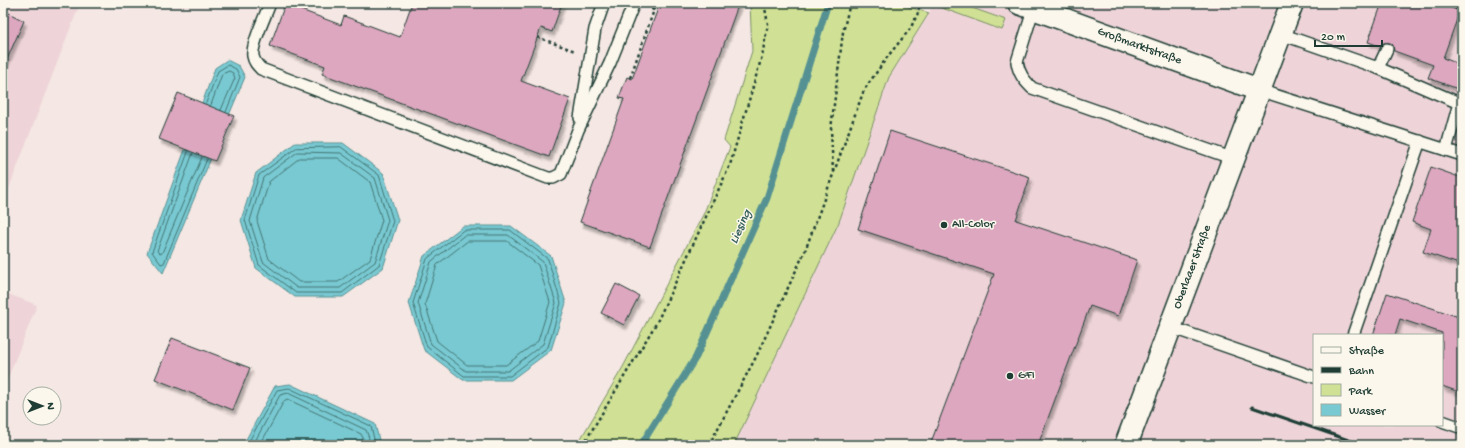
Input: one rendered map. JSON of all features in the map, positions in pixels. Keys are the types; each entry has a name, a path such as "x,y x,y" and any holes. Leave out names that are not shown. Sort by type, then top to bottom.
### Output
{"main road":[{"name":"Oberlaaer Straße","path":"1126,445 1292,3"},
{"name":"Großmarktstraße","path":"1029,5 1259,90"}],"lane":[{"path":"270,3 253,47 255,63 261,69 548,178 554,178 561,174 578,130 639,4"},
{"path":"578,130 594,29 604,3"},
{"path":"1458,3 1462,5"},
{"path":"1029,5 1017,62 1018,70 1032,88 1234,159"},
{"path":"1281,34 1378,68 1459,103 1446,150"},
{"path":"1378,68 1387,49"},
{"path":"1259,90 1462,155"},
{"path":"1353,334 1420,141"},
{"path":"1170,327 1313,377"},
{"path":"1443,421 1462,428"}],"path":[{"path":"584,445 657,322 730,165 762,56 768,24 764,3"},
{"path":"833,174 831,129 843,32 850,3"},
{"path":"709,445 756,357 805,251 864,90 888,56 910,29 919,11 919,3"},
{"path":"630,78 654,10 639,4"}],"shaded area":[{"path":"3,3 80,3 3,204"},
{"path":"932,3 1462,3 1462,445 734,445 839,222 889,77 929,14"},
{"path":"3,292 37,305 3,390"}],"green space":[{"path":"750,3 896,3 929,13 889,77 839,222 734,445 577,445 623,367 704,213 730,147 724,140 752,51"},
{"path":"935,3 958,3 1006,20 1002,30 934,5"}],"water":[{"path":"227,60 239,66 245,77 163,273 147,253 215,68"},
{"path":"295,143 343,143 383,173 398,220 383,268 343,297 295,297 256,268 241,220 256,173"},
{"path":"463,226 511,226 551,256 566,303 551,350 511,380 463,380 424,350 409,303 424,256"},
{"path":"290,384 375,424 379,440 376,445 243,445 275,386"}],"building":[{"path":"412,3 562,3 552,32 541,28 521,81 570,99 549,157 322,74 325,66 270,46 285,4 341,25 344,16 400,37"},
{"path":"660,3 739,3 650,247 580,222 624,99 619,98 623,87 627,77 632,79"},
{"path":"1382,3 1438,3 1460,11 1443,58 1462,65 1462,79 1458,89 1428,78 1433,65 1394,51 1393,45 1390,43 1383,43 1380,46 1368,42"},
{"path":"3,10 24,21 3,68"},
{"path":"178,93 234,116 215,161 159,139"},
{"path":"890,131 1030,177 1016,220 1137,260 1118,316 1090,306 1038,445 930,445 994,274 858,229"},
{"path":"1431,167 1462,178 1462,265 1423,252 1431,229 1412,222"},
{"path":"616,284 639,296 624,325 601,313"},
{"path":"1387,293 1462,318 1462,393 1443,386 1442,333 1400,319 1395,334 1373,334"},
{"path":"172,338 250,368 233,410 155,379"}],"waterway":[{"name":"Liesing","path":"641,445 696,357 767,198 828,3"}],"railway":[{"path":"1252,407 1363,445"}],"place":[{"name":"All-Color","path":"944,225"},
{"name":"GFI","path":"1010,376"}]}
